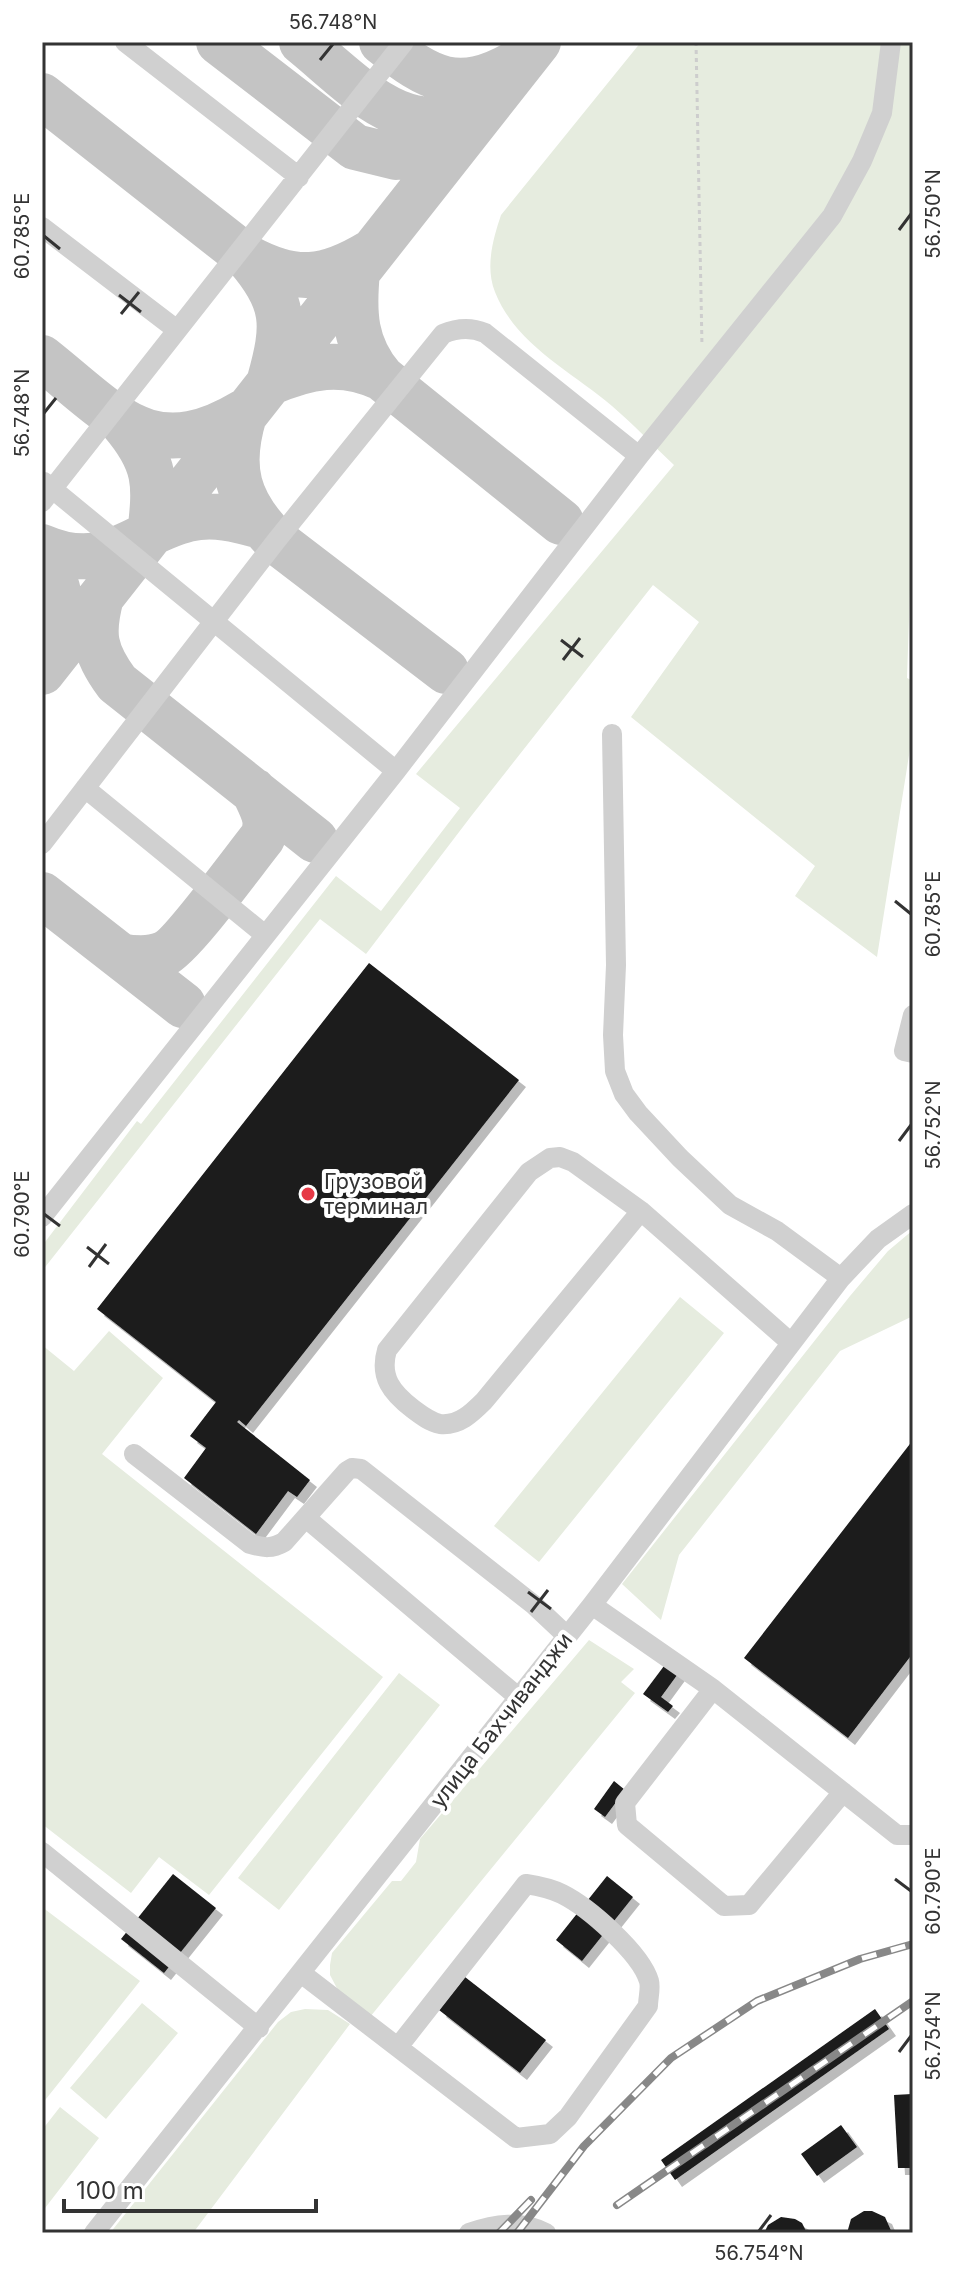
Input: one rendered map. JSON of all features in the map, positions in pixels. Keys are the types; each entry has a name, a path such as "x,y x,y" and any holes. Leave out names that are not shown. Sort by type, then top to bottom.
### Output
{"street":[{"path":"125,42 299,177"},
{"path":"396,771 216,621 45,491 177,330 404,42"},
{"path":"42,1217 396,771 639,456 832,216 862,161 882,113 891,42"},
{"path":"42,227 177,330"},
{"path":"42,844 436,340 453,330 476,329 485,333 639,456"},
{"path":"612,734 616,965 613,1035 615,1071 624,1094 680,1158 730,1205 777,1231 841,1278"},
{"path":"85,788 265,935"},
{"path":"913,1015 904,1051 913,1053"},
{"path":"641,1211 468,1417 440,1424 426,1419 396,1396 385,1378 383,1364 387,1350 529,1172 550,1158 560,1157 573,1162 641,1211 790,1342"},
{"name":"улица Бахчиванджи","path":"94,2233 592,1605 841,1278 878,1239 913,1214"},
{"path":"134,1454 250,1544 263,1548 275,1547 292,1535 347,1471 361,1469 523,1596 567,1636"},
{"path":"306,1518 518,1697"},
{"path":"592,1605 713,1689 897,1835 913,1835"},
{"path":"713,1689 625,1803 627,1825 724,1906 749,1905 843,1792"},
{"path":"42,1852 259,2028"},
{"path":"301,1973 516,2138 550,2134 568,2117 648,2006 650,1984 641,1964 625,1942 565,1895 546,1887 526,1884 398,2047"},
{"path":"469,2233 508,2224 524,2225 546,2233"}],"path":[{"path":"696,42 702,347"}],"shaded area":[{"path":"641,42 913,42 913,501 907,678 913,681 913,730 877,957 795,896 815,866 631,717 699,622 653,585 366,954 320,919 42,1271 42,1246 137,1121 141,1124 336,876 381,911 460,808 416,774 674,465 612,406 546,356 516,327 495,292 490,263 501,215"},
{"path":"913,1230 913,1316 840,1351 679,1555 661,1620 622,1584 850,1296 888,1251"},
{"path":"680,1297 724,1333 539,1562 494,1526"},
{"path":"109,1331 163,1378 102,1454 383,1677 209,1895 159,1857 131,1893 42,1824 42,1345 74,1371"},
{"path":"589,1640 634,1669 621,1682 635,1693 370,2017 340,1994 330,1975 332,1953 392,1881 401,1881 416,1862 420,1839"},
{"path":"399,1673 440,1705 279,1910 238,1878"},
{"path":"42,1907 140,1981 42,2104"},
{"path":"142,2003 178,2033 106,2119 70,2088"},
{"path":"328,2010 350,2024 193,2233 110,2233 278,2022 291,2012"},
{"path":"60,2107 99,2138 42,2212 42,2130"}],"building":[{"name":"Грузовой терминал","path":"369,963 519,1080 246,1426 239,1420 237,1422 310,1480 297,1497 288,1491 256,1534 184,1478 206,1448 190,1436 216,1402 97,1309"},
{"path":"913,1440 913,1653 848,1738 744,1658"},
{"path":"667,1662 680,1671 661,1697 673,1706 668,1712 643,1694"},
{"path":"614,1781 625,1790 605,1817 594,1809"},
{"path":"173,1874 216,1908 164,1973 121,1939"},
{"path":"607,1876 633,1897 582,1961 556,1940"},
{"path":"465,1977 546,2040 520,2073 439,2010"},
{"path":"875,2009 889,2029 675,2180 661,2160"},
{"path":"912,2094 913,2168 898,2168 894,2095"},
{"path":"841,2125 857,2147 817,2176 801,2154"},
{"path":"864,2211 885,2217 892,2233 847,2233 851,2219"},
{"path":"781,2217 802,2223 807,2233 764,2233 768,2225"}],"taxiway":[{"path":"219,42 355,147 396,157 431,153 459,141"},
{"path":"302,42 363,93 407,116 430,120 455,116 481,104"},
{"path":"382,42 415,66 445,79 477,79 516,63"},
{"path":"42,672 538,42"},
{"path":"42,96 248,258 281,272 310,275 339,269 370,253"},
{"path":"248,258 270,288 279,315 278,344 270,380"},
{"path":"357,271 355,301 361,341 382,378 561,522"},
{"path":"42,358 112,414 134,427 157,434 183,435 211,428 244,412"},
{"path":"269,383 297,372 325,367 353,368 382,378"},
{"path":"244,415 237,452 239,483 252,512 263,527 276,541 446,671"},
{"path":"122,422 148,462 153,488 150,535"},
{"path":"42,547 65,554 102,554 168,525 197,517 225,518 261,526"},
{"path":"42,556 55,582 60,606 59,631 52,658"},
{"path":"101,597 96,622 97,642 103,662 117,683 315,840"},
{"path":"120,956 142,958 164,954 198,919 265,832 262,808 254,791"},
{"path":"42,895 183,1005"}],"railway":[{"path":"517,2233 584,2146 671,2058 757,2001 860,1959 913,1944"},
{"path":"617,2205 913,2001"},
{"path":"499,2233 531,2200"}],"place":[{"name":"Грузовой терминал","path":"308,1194"}]}
